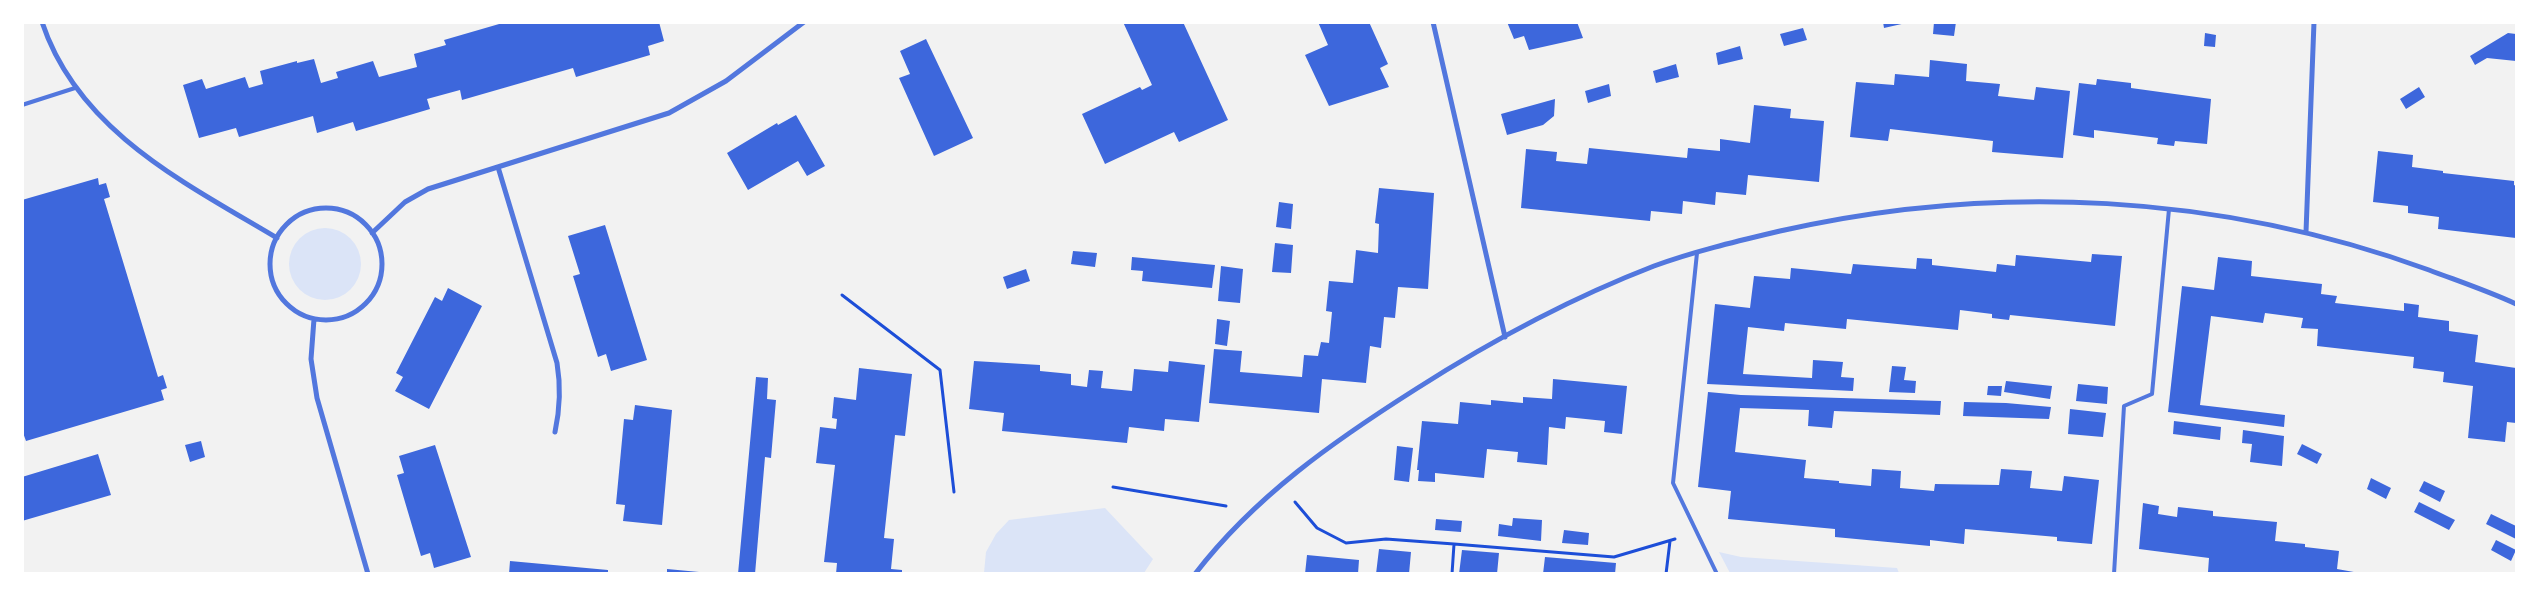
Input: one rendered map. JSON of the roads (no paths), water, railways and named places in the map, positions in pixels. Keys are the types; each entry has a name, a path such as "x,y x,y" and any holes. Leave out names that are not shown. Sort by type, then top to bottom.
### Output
{"street":[{"path":"42,22 55,54 75,88 114,131 150,160 277,238"},
{"path":"372,233 393,211 416,194 669,113 726,81 804,22"},
{"path":"1433,22 1505,337"},
{"path":"2306,232 2314,22"},
{"path":"498,167 557,363 560,392 554,432"},
{"path":"1195,574 1215,548 1251,511 1281,484 1347,434 1480,349 1602,288 1654,266 1752,237 1832,220 1951,205 2064,200 2169,209 2243,219 2306,232 2389,256 2516,304"},
{"path":"314,210 342,211 351,214 366,225 372,233 382,259 380,278 372,296 351,314 333,320 314,319 290,307 273,284 270,265 277,238 296,217 314,210"},
{"path":"314,319 312,359 317,398 368,574"}],"lane":[{"path":"22,105 75,88"},
{"path":"2114,574 2124,406 2152,394 2169,209"},
{"path":"1697,253 1673,483 1717,574"}]}
